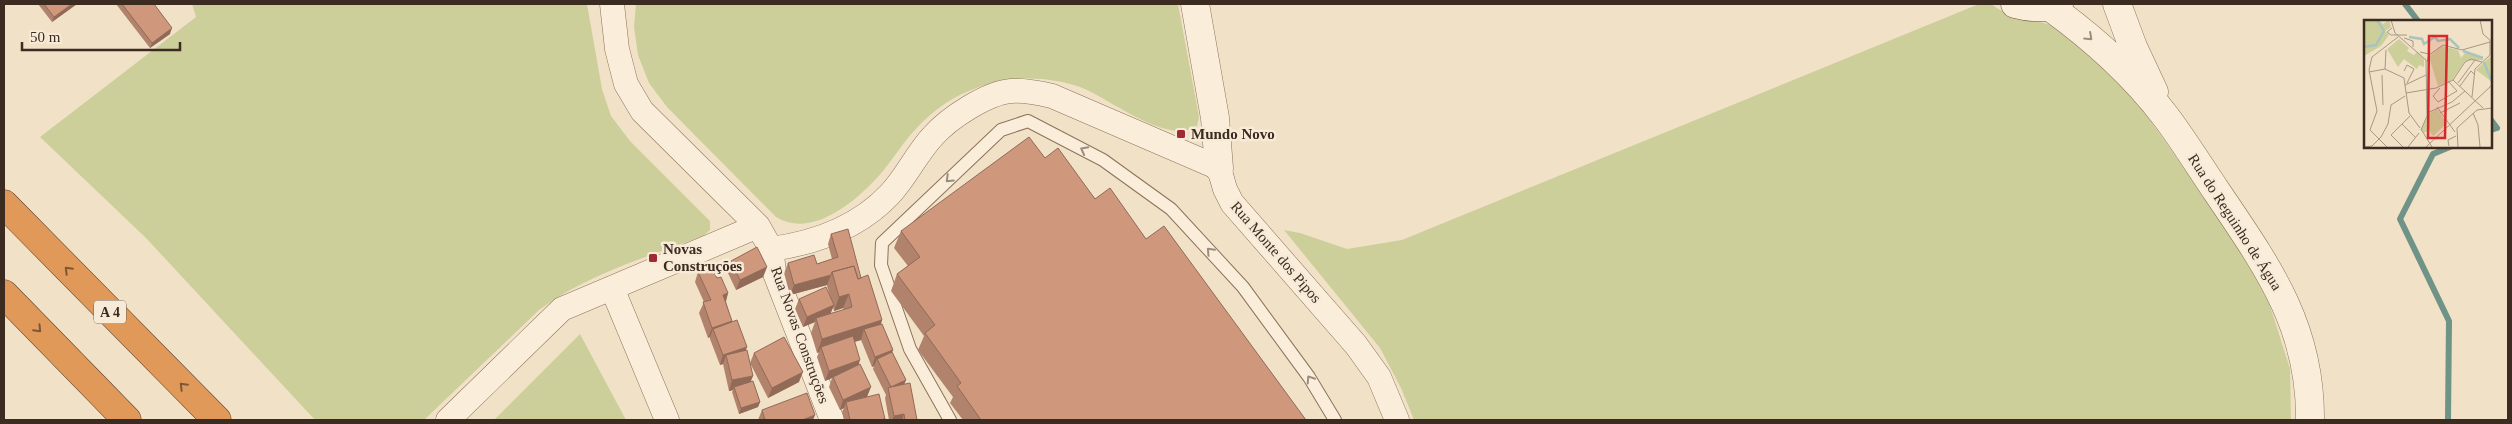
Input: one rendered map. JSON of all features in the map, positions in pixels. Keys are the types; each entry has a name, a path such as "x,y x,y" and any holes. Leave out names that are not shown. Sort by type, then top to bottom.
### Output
{"highway":[{"name":"A 4","path":"4,204 217,420"},
{"path":"4,294 127,420"}],"street":[{"path":"612,4 617,49 624,75 642,111 758,226 771,249 818,240 846,227 890,194 933,135 952,119 981,101 1010,91 1035,92 1052,96 1219,168"},
{"name":"Rua Monte dos Pipos","path":"1195,4 1215,118 1219,168 1225,189 1232,203 1356,345 1378,377 1397,420"},
{"path":"2015,4 2028,7 2055,5"},
{"name":"Rua do Reguinho de Água","path":"2117,4 2133,47 2165,116 2267,266 2281,293 2301,346 2310,420"},
{"name":"Rua do Reguinho de Água","path":"2055,5 2085,32 2165,116"},
{"path":"448,420 562,309 758,226"},
{"name":"Rua Novas Construções","path":"771,249 774,271 832,420"},
{"path":"612,288 667,420"}],"lane":[{"path":"950,420 910,349 881,265 882,242 1001,130 1028,121 1103,160 1170,208 1243,287 1310,376 1335,420"}],"green space":[{"path":"192,4 587,4 602,89 611,116 630,141 710,221 710,230 703,236 597,276 558,297 539,310 424,420 315,420 146,238 40,137 196,17"},
{"path":"636,4 1178,4 1199,117 1197,126 1184,131 1170,130 1138,118 1080,87 1066,83 1024,78 996,82 961,94 932,113 909,137 885,169 854,200 829,216 816,221 802,224 789,222 776,217 667,107 649,83 638,55 634,27"},
{"path":"1979,4 1991,4 2000,10 2074,32 2121,79 2261,277 2290,369 2291,420 1414,420 1401,388 1380,348 1284,230 1300,233 1347,249 1402,240"},
{"path":"580,334 626,420 494,420"}],"building":[{"path":"44,4 72,4 54,17"},
{"path":"122,4 154,4 172,28 152,43"},
{"path":"1029,137 1045,158 1058,148 1095,199 1110,188 1146,239 1164,226 1306,420 981,420 957,386 961,383 925,333 935,325 897,274 920,257 901,231"},
{"path":"848,229 861,278 858,279 854,266 832,272 831,275 794,285 788,263 814,255 817,264 838,257 831,234"},
{"path":"757,247 767,267 740,280 731,261"},
{"path":"854,266 858,279 868,275 882,320 822,339 816,318 852,307 849,294 839,297 832,272"},
{"path":"711,267 717,278 721,277 728,293 723,295 732,321 712,328 703,302 711,300 698,272"},
{"path":"826,287 834,305 807,317 799,299"},
{"path":"737,320 747,347 723,355 713,329"},
{"path":"882,324 893,350 875,357 864,329"},
{"path":"853,336 860,360 829,371 821,347"},
{"path":"784,337 803,372 772,388 754,353"},
{"path":"747,350 753,376 732,380 726,355"},
{"path":"892,352 906,380 891,387 877,359"},
{"path":"860,364 871,387 843,400 833,377"},
{"path":"753,381 760,402 741,408 734,387"},
{"path":"910,383 917,420 905,420 904,414 894,416 888,388"},
{"path":"807,393 815,415 802,420 765,420 762,410"},
{"path":"879,394 885,419 850,420 846,402"}],"waterway":[{"path":"2405,4 2417,20"},
{"path":"2492,121 2497,128 2492,130"},
{"path":"2447,148 2433,154 2400,219 2449,321 2448,420"}],"place":[{"name":"Mundo Novo","path":"1181,134"},
{"name":"Novas Construções","path":"653,258"}]}
